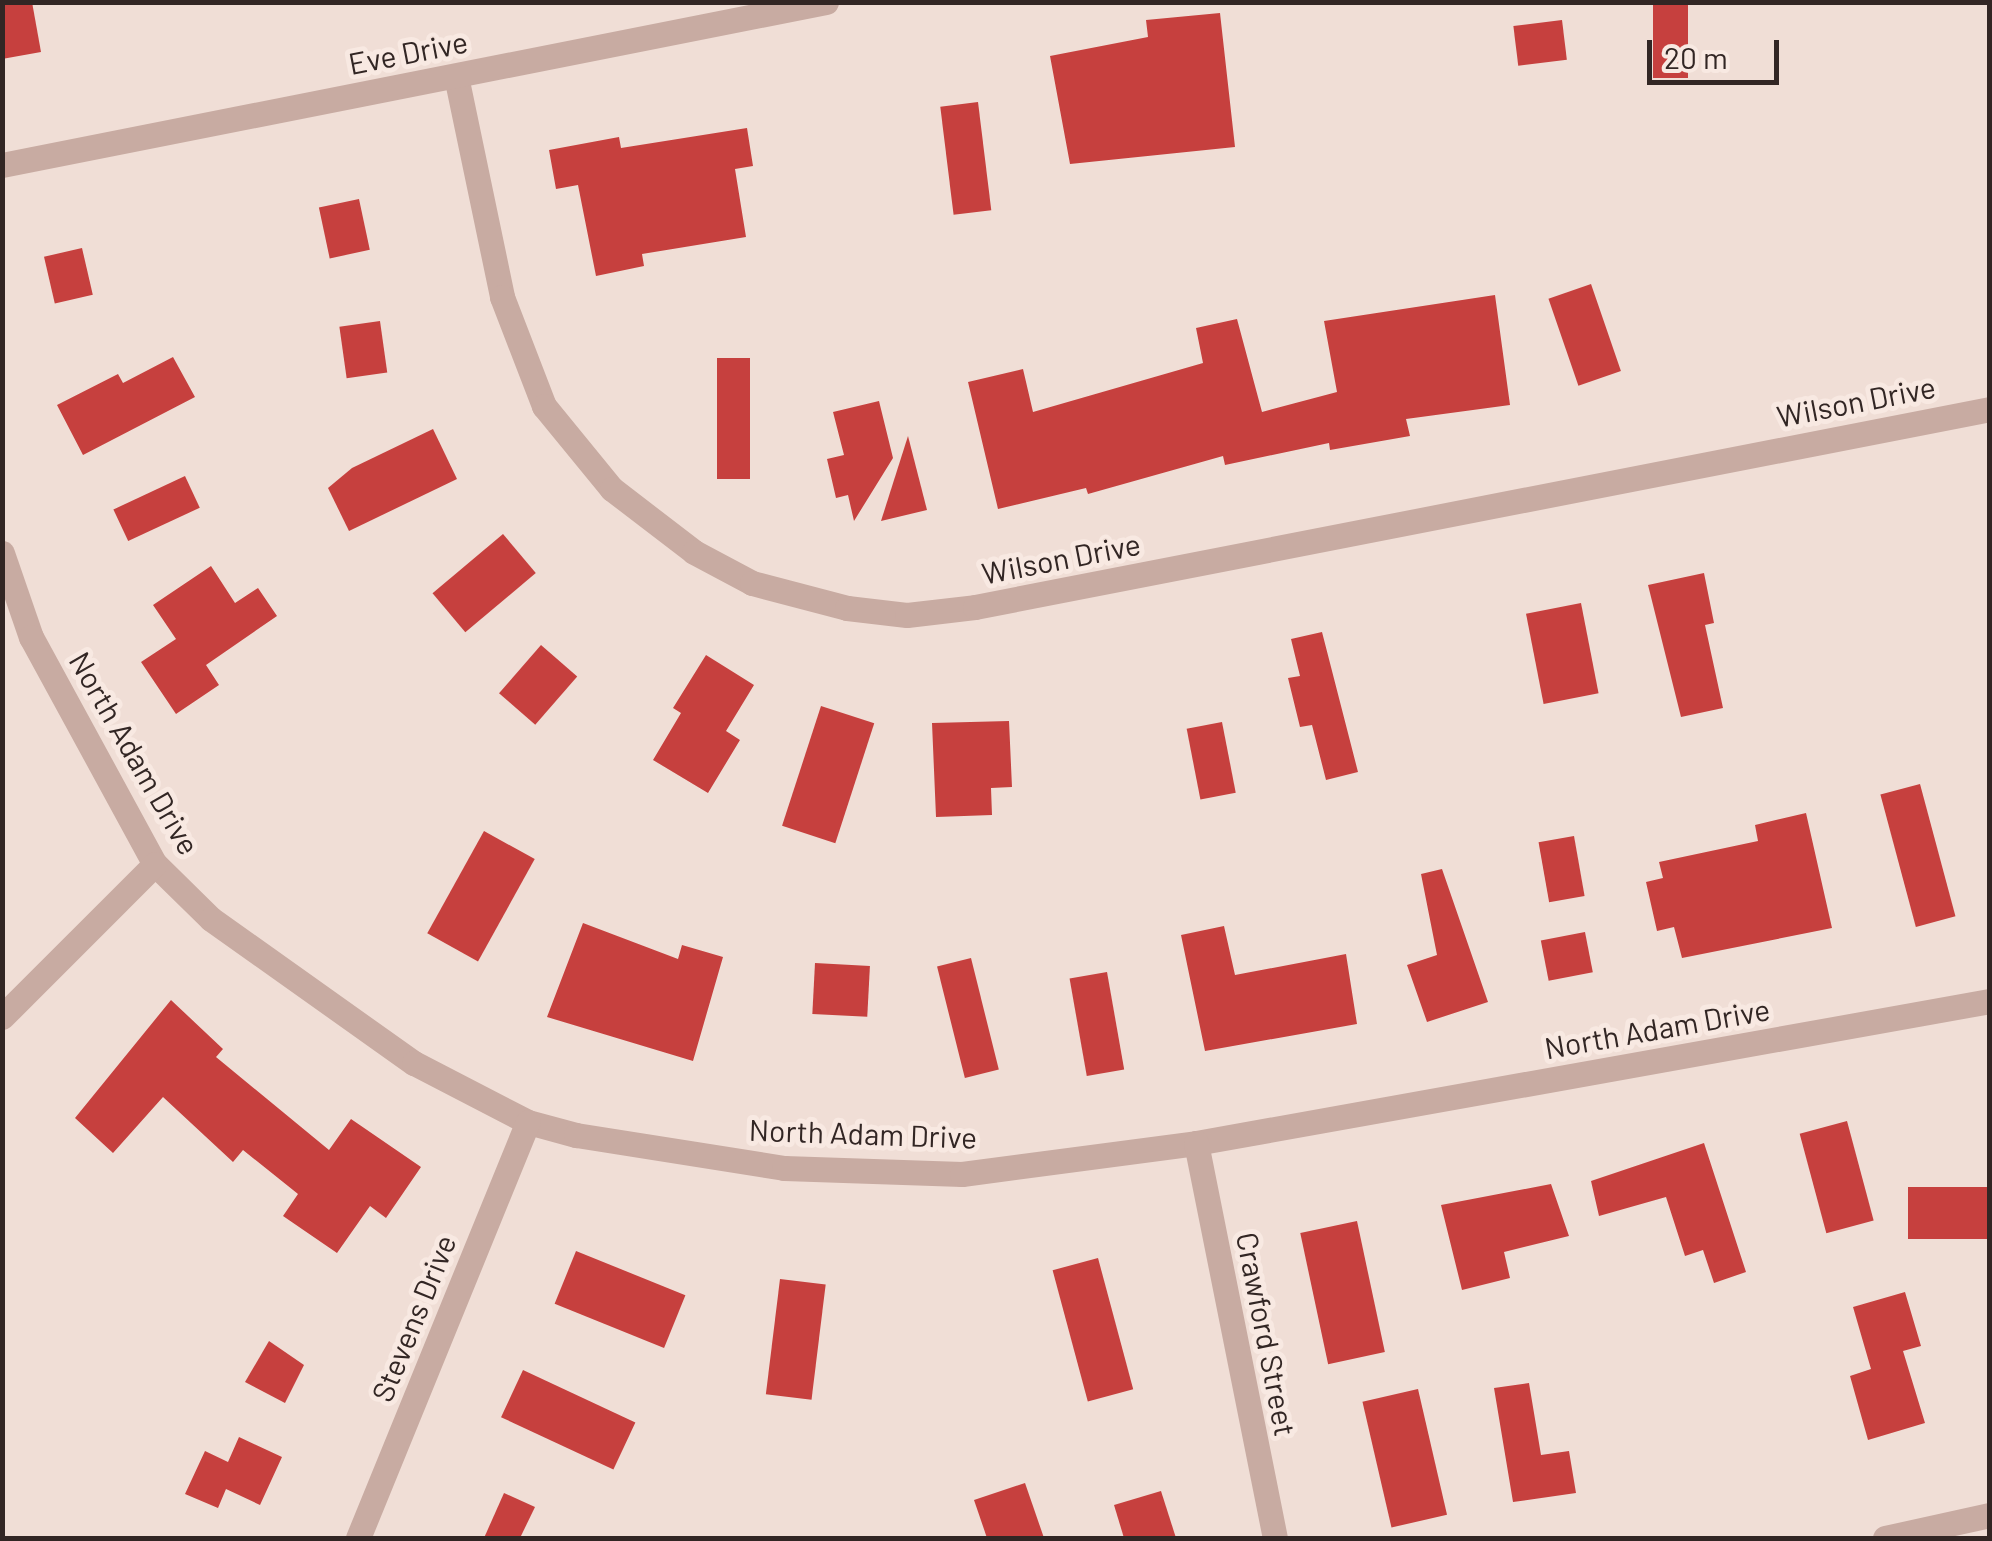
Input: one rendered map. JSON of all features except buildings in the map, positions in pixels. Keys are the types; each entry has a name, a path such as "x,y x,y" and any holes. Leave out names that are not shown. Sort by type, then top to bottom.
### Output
{"street":[{"name":"Eve Drive","path":"2,165 826,2"},
{"name":"Wilson Drive","path":"456,76 502,297 544,406 612,489 694,552 752,582 847,608 907,615 975,608 1990,409"},
{"name":"North Adam Drive","path":"2,553 31,637 155,864 211,919 327,1006 414,1063 528,1122 784,1168 962,1174 1196,1143 1990,1001"},
{"path":"2,1016 155,864"},
{"name":"Stevens Drive","path":"358,1538 528,1122"},
{"name":"Crawford Street","path":"1196,1143 1275,1538"},
{"path":"1885,1538 1990,1515"}]}
